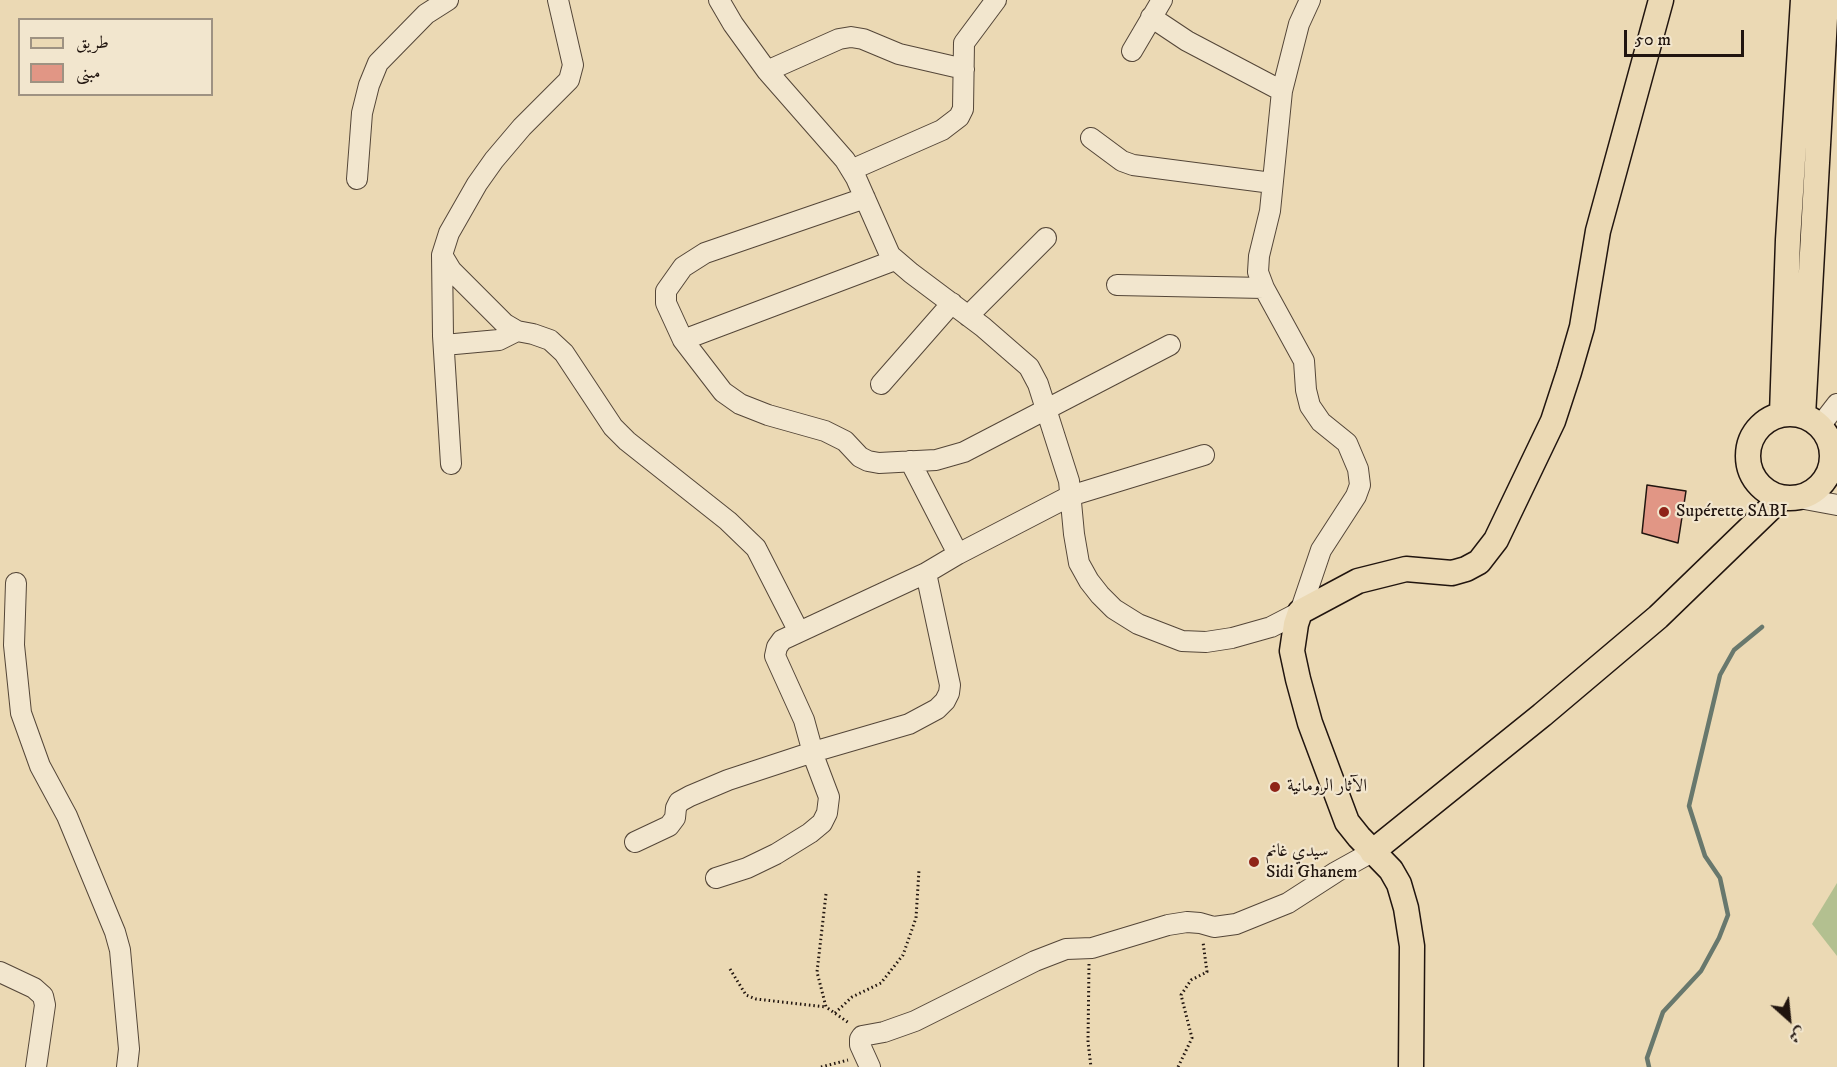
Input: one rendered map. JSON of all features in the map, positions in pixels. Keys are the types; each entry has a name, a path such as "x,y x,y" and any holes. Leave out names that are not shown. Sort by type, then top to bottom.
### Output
{"main road":[{"path":"1411,1067 1412,946 1406,908 1399,884 1391,870 1372,852 1347,822 1310,723 1292,651 1300,612 1358,581 1387,573 1406,569 1452,573 1466,569 1479,562 1496,540 1553,421 1569,372 1582,327 1598,231 1661,0"},
{"path":"1802,419 1811,48 1803,0"},
{"path":"1811,48 1826,0"},
{"path":"1372,852 1542,715 1658,617 1790,498 1816,491 1828,477 1833,459 1830,441 1802,419 1767,421 1755,432 1748,447 1747,464 1754,479 1765,491 1790,498"}],"street":[{"path":"357,179 362,113 369,85 378,63 426,14 448,0"},
{"path":"452,464 444,345 442,255 449,233 477,184 494,160 569,80 573,64 558,0"},
{"path":"718,0 767,71 845,160 895,260 952,303 1029,367 1038,384 1069,481 1079,563 1089,581 1114,609 1138,624 1182,641 1206,642 1232,638 1270,627 1300,612 1321,550 1356,496 1360,485 1358,469 1347,443 1321,422 1314,413 1306,390 1304,361 1264,288 1258,272 1259,256 1270,211 1282,91 1299,24 1310,0"},
{"path":"851,170 951,125 959,117 963,109 964,43 996,0"},
{"path":"1132,51 1162,0"},
{"path":"1151,17 1187,41 1282,91"},
{"path":"767,71 839,39 851,37 863,39 899,54 964,69"},
{"path":"1091,138 1122,161 1133,165 1272,183"},
{"path":"865,198 705,253 682,267 666,291 666,303 683,340 723,392 740,404 768,415 825,431 845,441 868,462 936,460 977,446 1170,345"},
{"path":"968,316 1046,238"},
{"path":"442,255 451,270 504,324 518,331 550,340 564,353 613,427 728,521 756,549 799,632"},
{"path":"683,340 895,260"},
{"path":"1117,285 1264,288"},
{"path":"881,384 952,303"},
{"path":"444,345 499,340 518,331"},
{"path":"1802,419 1837,404"},
{"path":"716,878 747,868 776,854 810,834 822,823 827,813 829,797 804,720 776,656 777,647 782,640 927,573 958,554 1070,496 1204,455"},
{"path":"910,461 958,554"},
{"path":"1790,498 1837,505"},
{"path":"635,842 669,826 675,818 679,802 690,796 728,780 813,752 909,724 937,710 945,701 950,685 927,573"},
{"path":"16,583 14,645 21,712 40,766 67,816 115,932 122,967 129,1049 127,1067"},
{"path":"867,1061 859,1042 862,1036 884,1032 915,1021 1035,961 1066,949 1089,948 1168,926 1200,923 1214,927 1236,924 1288,903 1372,852"},
{"path":"0,972 34,988 43,996 45,1005 36,1067"}],"path":[{"path":"835,1013 852,997 881,983 903,955 916,918 919,870"},
{"path":"826,894 817,972 826,1007"},
{"path":"1178,1067 1192,1038 1181,995 1191,980 1207,972 1200,923"},
{"path":"1089,948 1088,1042 1091,1067"},
{"path":"730,969 746,995 756,999 826,1007 865,1035"},
{"path":"821,1067 867,1061"}],"green space":[{"path":"1837,883 1837,956 1812,924"}],"building":[{"name":"Supérette SABI","path":"1647,485 1686,491 1678,543 1642,533"}],"waterway":[{"path":"1649,1067 1647,1058 1663,1012 1701,971 1719,938 1728,915 1720,878 1705,856 1689,806 1720,675 1734,650 1762,627"}],"place":[{"name":"Supérette SABI","path":"1664,512"},
{"name":"الآثار الرومانية","path":"1275,787"},
{"name":"سيدي غانم Sidi Ghanem","path":"1254,862"}]}
